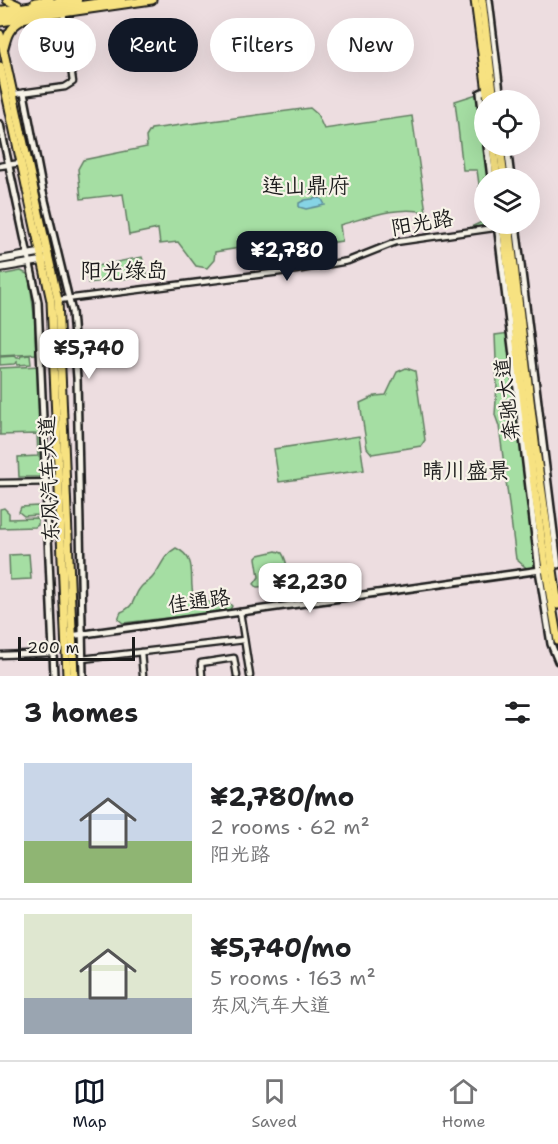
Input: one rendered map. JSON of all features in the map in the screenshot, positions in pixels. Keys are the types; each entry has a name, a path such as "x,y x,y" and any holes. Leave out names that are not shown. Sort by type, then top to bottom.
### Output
{"highway":[{"path":"0,10 77,0"},
{"path":"0,20 121,0"}],"main road":[{"path":"7,0 18,5"},
{"path":"0,10 50,0"},
{"path":"28,18 152,0"},
{"path":"475,0 487,90"},
{"path":"482,0 493,90"},
{"path":"0,20 18,19"},
{"path":"4,51 7,34 18,23"},
{"name":"东风汽车大道","path":"0,34 15,94 51,301 58,482 69,636 75,676"},
{"name":"东风汽车大道","path":"0,66 21,163 58,300 69,636 67,676"},
{"path":"503,156 506,167"},
{"name":"奔驰大道","path":"506,234 558,641"},
{"path":"0,260 28,255 45,256"},
{"path":"0,268 30,263 45,256"},
{"name":"奔驰大道","path":"548,568 558,605"}],"street":[{"path":"489,0 500,90"},
{"path":"15,94 65,87 73,82 63,12"},
{"path":"24,93 43,192 72,312 77,378 83,676"},
{"path":"0,124 38,302 54,676"},
{"path":"506,167 507,156"},
{"path":"0,166 21,163"},
{"name":"阳光路","path":"58,300 296,270 348,261 396,242 474,230"},
{"path":"506,234 548,568 550,644 558,661"},
{"path":"0,483 58,482"},
{"name":"佳通路","path":"69,636 548,568"},
{"path":"240,612 250,676"},
{"path":"82,660 244,640"},
{"path":"141,652 143,676"},
{"path":"0,655 53,653"},
{"path":"202,676 201,663 234,658 237,676"}],"green space":[{"path":"474,95 474,156 488,156 490,168 463,170 455,101"},
{"path":"310,108 317,114 324,129 412,116 426,212 393,211 340,225 342,241 293,248 284,241 215,252 214,260 207,268 196,266 178,242 160,244 158,229 129,235 123,194 81,199 78,169 83,160 147,147 146,137 151,129"},
{"path":"142,257 146,276 88,283 86,268"},
{"path":"21,271 29,275 35,322 36,354 0,356 0,275"},
{"path":"510,333 539,570 530,571 516,559 499,426 495,415 497,385 495,335"},
{"path":"30,355 31,364 17,365 17,362 0,365 0,357 20,358"},
{"path":"41,366 46,477 19,477 18,457 38,456 37,434 0,435 0,368"},
{"path":"406,368 415,371 425,440 421,446 372,454 367,448 360,403 375,396 386,395 397,372"},
{"path":"359,436 364,470 279,482 274,449"},
{"path":"38,506 40,510 38,515 24,516 19,512 21,507"},
{"path":"4,508 9,513 9,519 36,518 38,525 0,528 0,509"},
{"path":"176,548 184,553 191,565 195,600 227,601 232,606 229,611 123,623 118,619 121,612 130,607 141,587 151,579 168,554"},
{"path":"276,551 282,553 285,560 288,573 286,585 257,587 254,584 259,577 256,558 259,555"},
{"path":"29,554 31,579 10,580 9,555"}],"water":[{"path":"319,198 325,205 306,209 299,207 299,203 305,200"}],"district":[{"name":"连山鼎府","path":"306,185"},
{"name":"阳光绿岛","path":"124,270"},
{"name":"晴川盛景","path":"466,470"}]}
